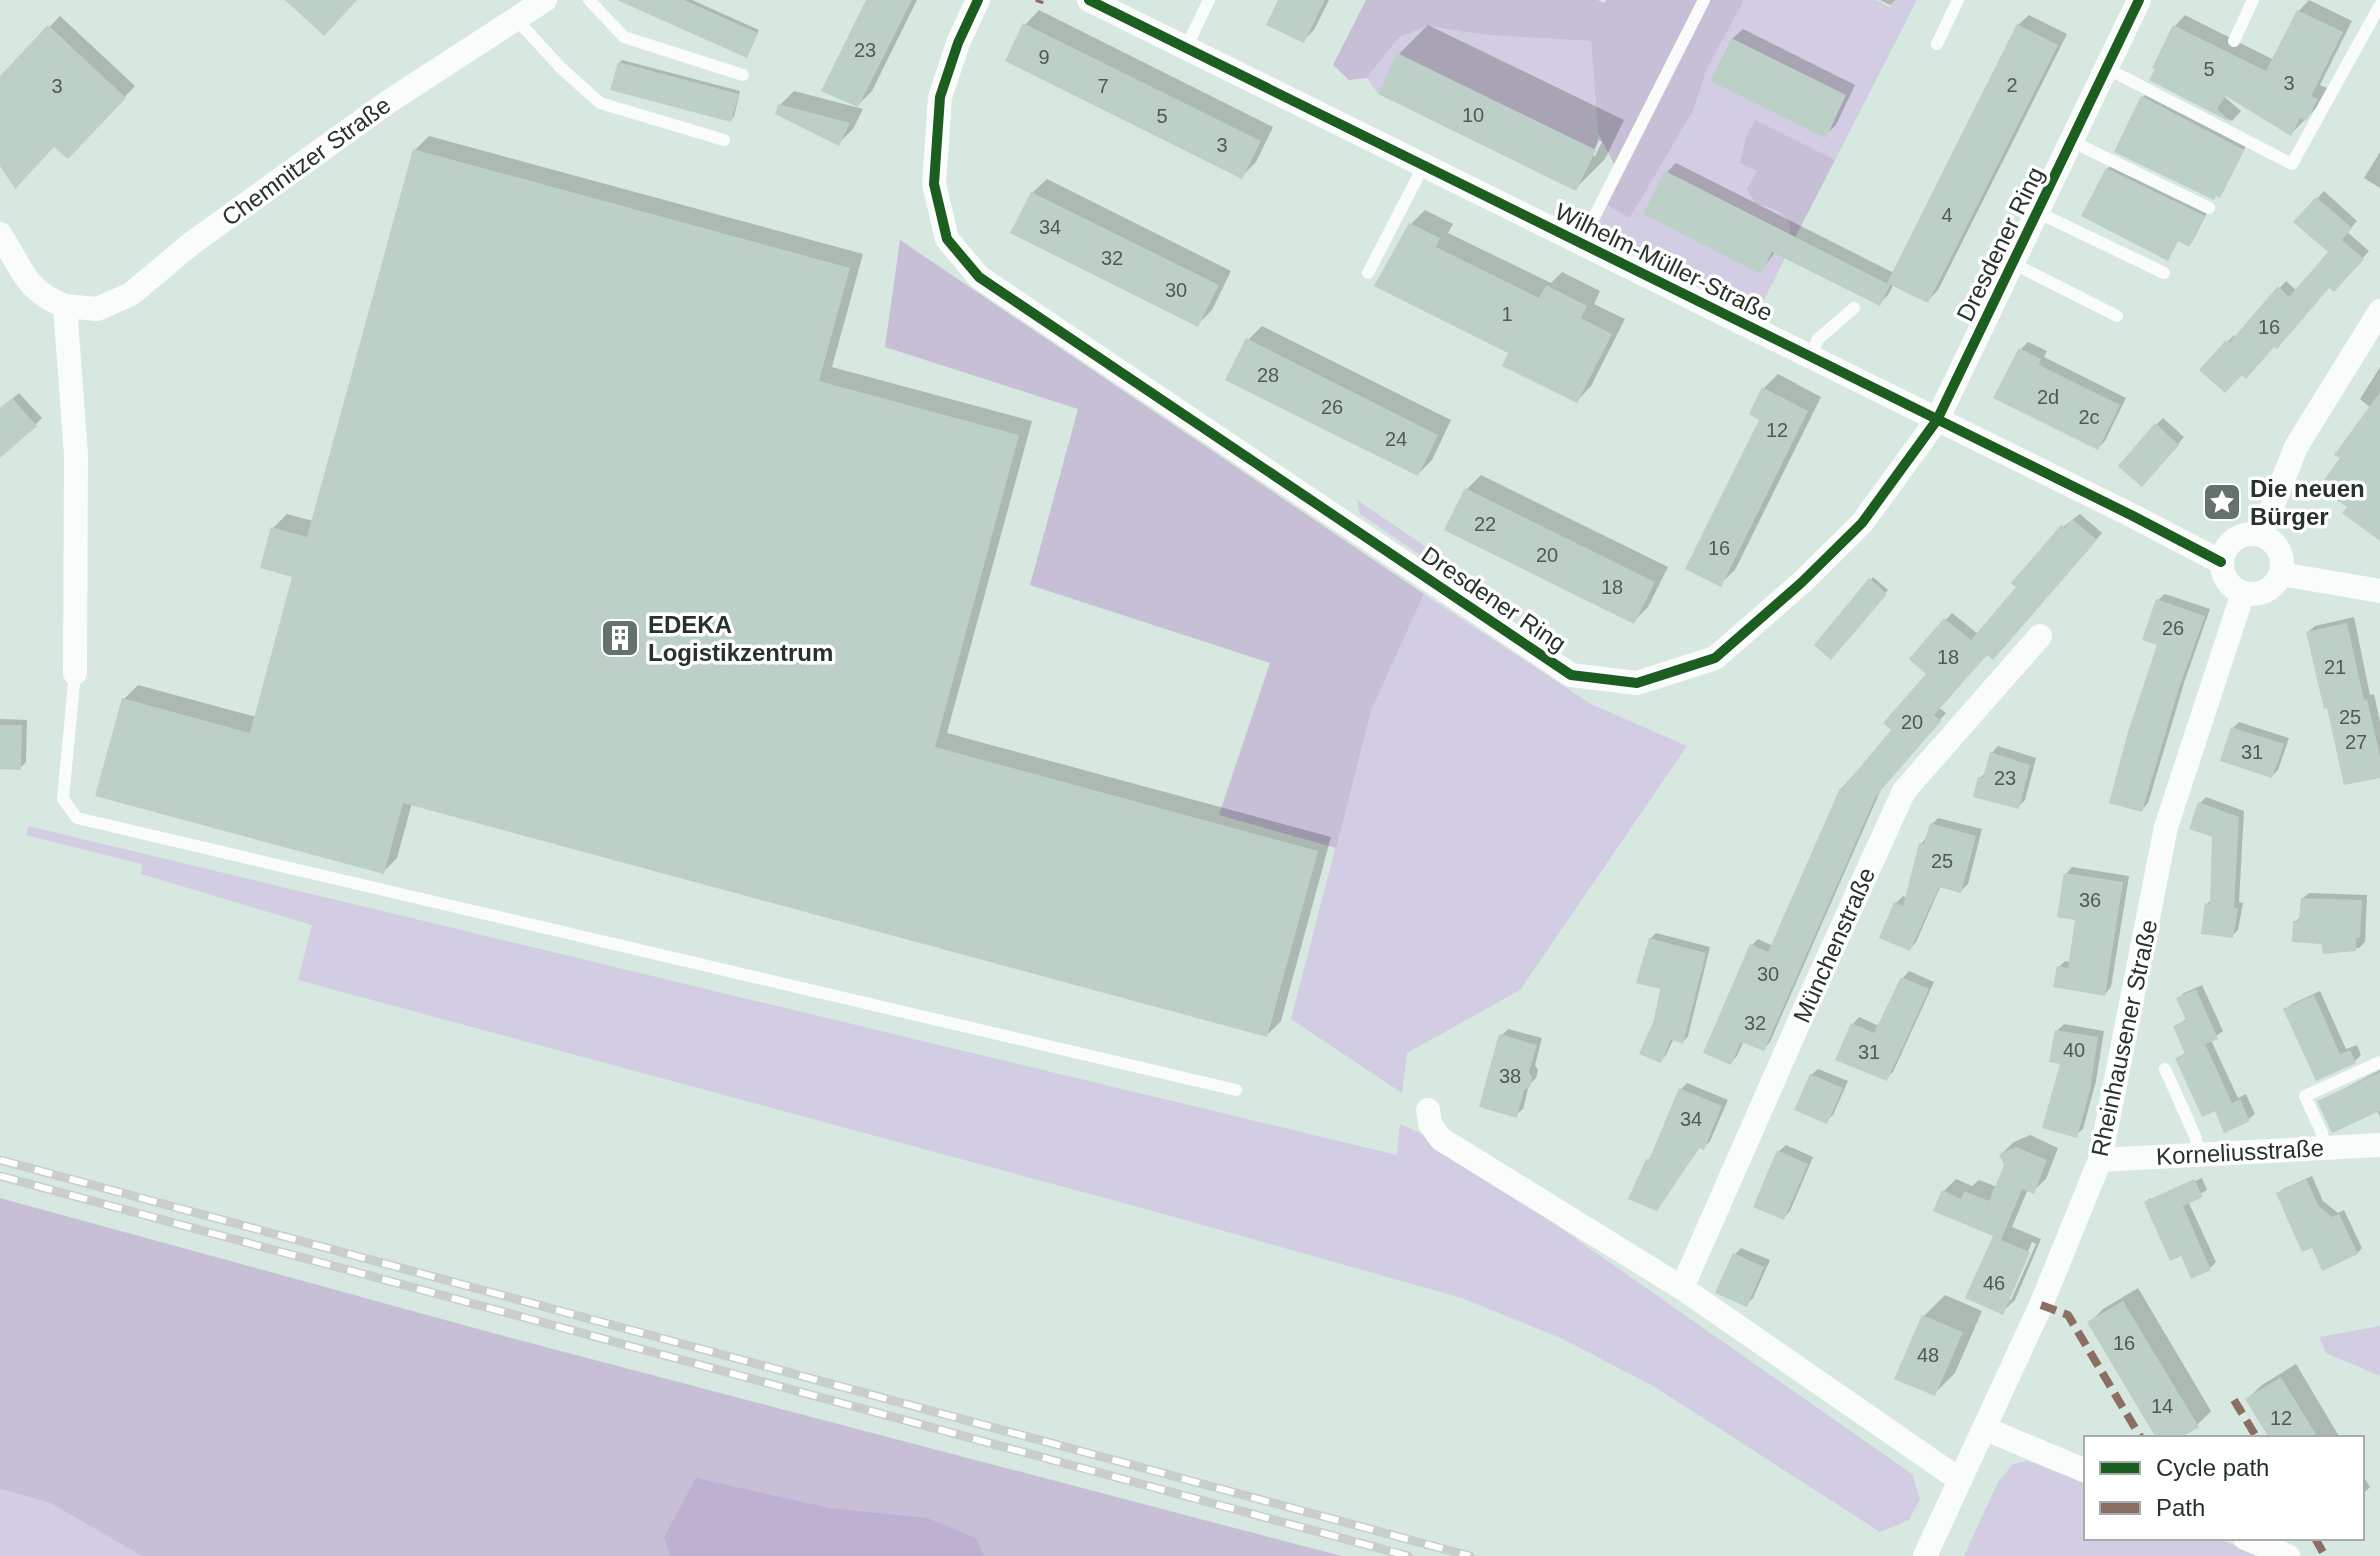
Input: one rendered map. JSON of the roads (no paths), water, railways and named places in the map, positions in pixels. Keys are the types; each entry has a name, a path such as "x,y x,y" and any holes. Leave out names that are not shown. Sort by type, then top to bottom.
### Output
{"street":[{"name":"Chemnitzer Straße","path":"65,306 97,309 131,294 192,243 388,102 545,0"},
{"name":"Dresdener Ring","path":"978,0 958,43 940,97 934,184 947,239 979,277 1571,675 1637,683 1715,658 1801,583 1862,523 1937,420 2139,0"},
{"name":"Wilhelm-Müller-Straße","path":"1089,0 2221,562"},
{"path":"0,234 33,289 46,299 65,306 76,454 75,673"},
{"path":"2261,535 2296,447 2380,311"},
{"path":"2242,534 2261,535 2277,546 2282,564 2281,574 2265,591 2243,593 2227,581 2221,562 2223,553 2242,534"},
{"path":"2281,574 2380,591"},
{"name":"Rheinhausener Straße","path":"1925,1556 2041,1305 2100,1160 2166,827 2243,593"},
{"name":"Münchenstraße","path":"1682,1288 1904,791 2040,636"},
{"path":"1428,1110 1430,1124 1441,1139 1682,1288 1960,1480"},
{"name":"Korneliusstraße","path":"2100,1160 2380,1145"},
{"path":"1986,1429 2084,1470"},
{"path":"2250,1540 2288,1556"}],"lane":[{"path":"589,0 624,37 743,75"},
{"path":"1186,48 1209,0"},
{"path":"1581,243 1704,0"},
{"path":"1937,44 1958,0"},
{"path":"2234,41 2253,0"},
{"path":"2106,68 2292,164 2380,5"},
{"path":"516,19 562,69 600,103 724,140"},
{"path":"2071,141 2209,208"},
{"path":"1368,273 1424,165"},
{"path":"2037,212 2164,273"},
{"path":"2012,263 2117,316"},
{"path":"1810,357 1818,339 1854,308"},
{"path":"75,673 63,799 77,818 1236,1090"},
{"path":"2322,1148 2322,1133 2305,1096 2380,1062"},
{"path":"2165,1069 2196,1138 2198,1153"}],"railway":[{"path":"0,1160 1470,1556"},
{"path":"0,1176 1408,1556"}],"place":[{"name":"Die neuen Bürger","path":"2222,502"},
{"name":"EDEKA Logistikzentrum","path":"620,638"}]}
